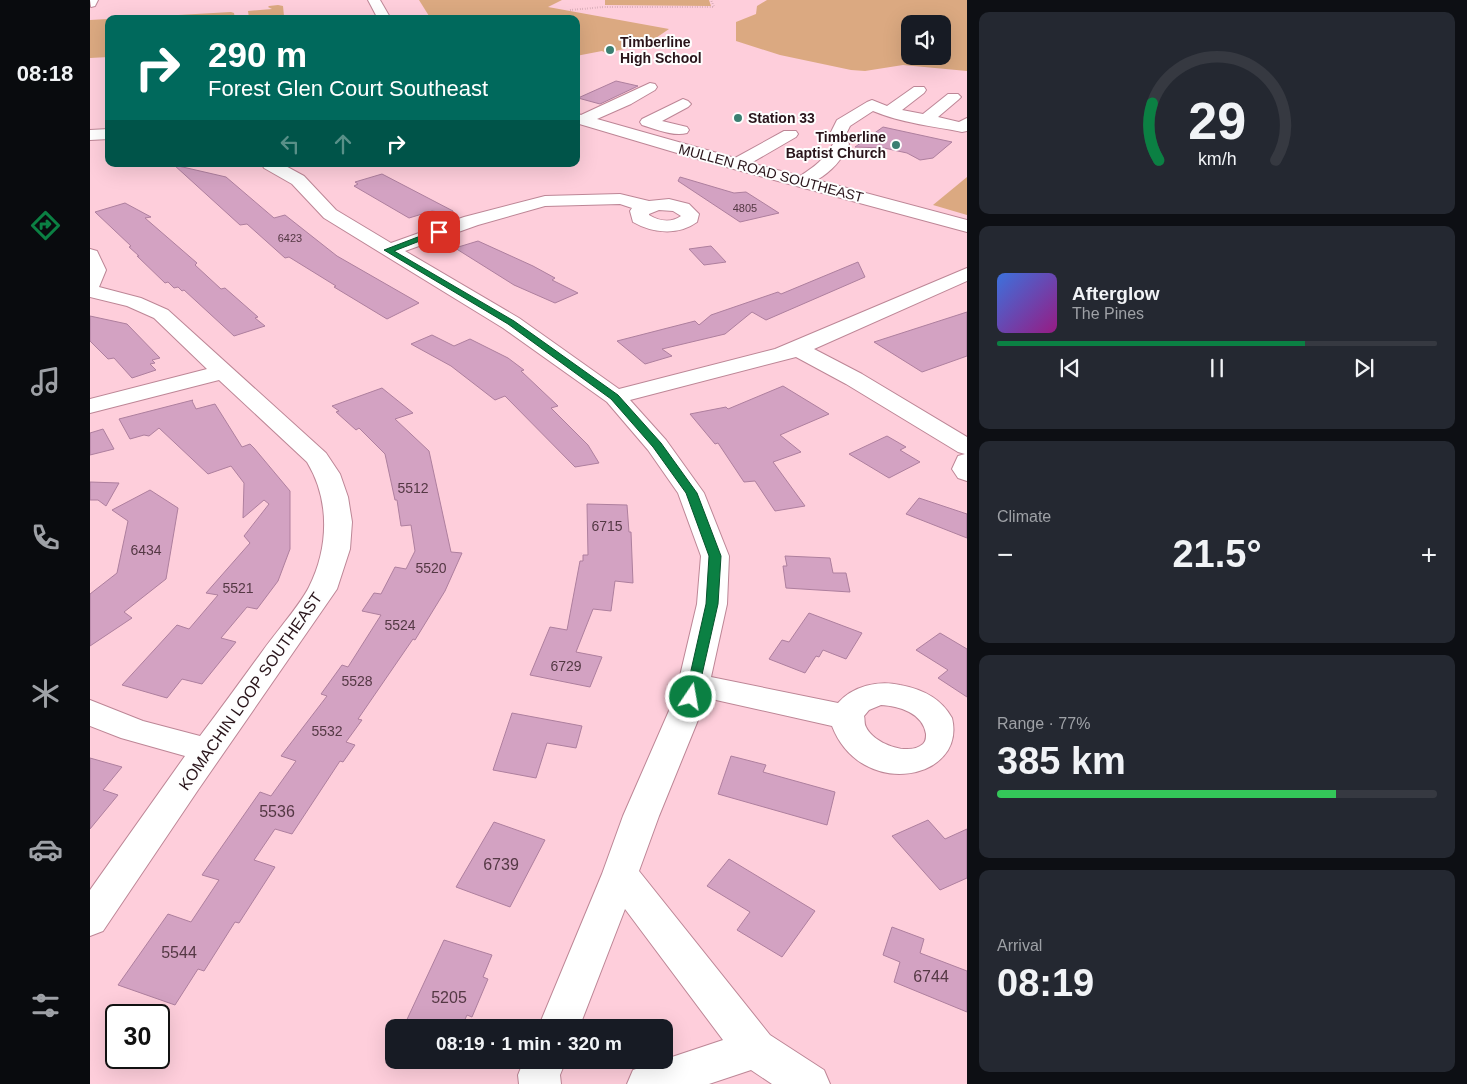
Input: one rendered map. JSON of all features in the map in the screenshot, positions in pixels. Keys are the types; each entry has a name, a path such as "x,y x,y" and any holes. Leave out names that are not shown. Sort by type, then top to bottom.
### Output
{"street":[{"path":"374,0 383,15"},
{"path":"580,119 626,101 650,87"},
{"path":"889,112 919,90"},
{"path":"925,120 953,97"},
{"path":"683,104 648,122 699,135"},
{"path":"803,182 826,167 835,158 841,144 837,136 843,123 872,105 889,112 962,128 967,123"},
{"name":"MULLEN ROAD SOUTHEAST","path":"580,119 967,226"},
{"path":"90,136 105,134"},
{"path":"737,164 790,134"},
{"path":"275,167 298,180 330,214 511,323 615,397 657,445 691,493 715,556 712,604 691,697 641,816 620,874 562,1019"},
{"path":"388,250 471,221 545,201 620,199 647,206"},
{"path":"90,255 96,270 90,285"},
{"path":"615,397 783,354 965,277"},
{"name":"KOMACHIN LOOP SOUTHEAST","path":"90,291 134,302 161,314 317,458 327,474 336,497 339,522 336,550 323,589 90,920"},
{"path":"796,348 854,379 967,448"},
{"path":"90,406 222,372"},
{"path":"967,460 965,469 967,473"},
{"path":"694,684 847,717"},
{"path":"90,712 146,734 208,750"},
{"path":"620,874 755,1049 809,1084"},
{"path":"648,1084 755,1049"},
{"path":"540,1084 539,1075 541,1069"}],"path":[{"path":"603,0 604,7"},
{"path":"570,10 604,7 714,7 711,0"}],"shaded area":[{"path":"419,0 562,0 548,7 669,29 647,44 606,53 602,51 580,55 580,15 428,15"},
{"path":"605,0 709,0 711,6 605,5"},
{"path":"767,0 967,0 967,71 903,65 865,71 851,70 780,55 736,41 736,22 756,14 757,6"},
{"path":"269,6 283,6 284,15 249,15 248,11 272,9"},
{"path":"231,12 234,15 178,15"},
{"path":"105,19 105,57 90,58 90,20"},
{"path":"967,177 967,215 933,205"}],"building":[{"path":"616,81 638,86 600,104 580,97"},
{"name":"Timberline Baptist Church","path":"883,127 952,142 933,158 920,160 907,153 884,148 855,147"},
{"path":"176,167 226,177 274,218 285,215 337,256 419,303 387,319 289,257 285,258 247,224 240,225"},
{"path":"382,174 453,211 452,214 432,211 409,218 354,186 358,184 355,182"},
{"path":"680,177 734,193 746,192 779,213 740,222 678,181"},
{"path":"125,203 151,217 145,218 197,263 195,265 221,289 225,288 258,317 255,318 265,326 234,336 184,290 182,291 178,287 174,288 168,282 165,283 137,256 139,256 129,247 131,246 95,212"},
{"path":"478,241 533,266 555,278 552,280 578,293 555,303 514,285 455,248"},
{"path":"711,246 726,262 704,265 689,249"},
{"path":"858,262 865,277 766,320 752,312 725,334 662,349 672,356 645,364 617,341 695,321 699,325 711,315 778,292 781,294"},
{"path":"967,312 967,356 922,372 874,342"},
{"path":"90,316 127,324 160,358 152,360 155,363 150,364 156,370 132,378 114,358 108,359 90,341"},
{"path":"432,335 454,346 470,339 508,358 524,370 521,371 558,406 551,408 588,445 599,463 575,467 505,396 495,400 451,366 411,344"},
{"path":"783,386 829,414 780,435 801,452 773,462 805,506 775,511 755,481 744,482 718,443 715,444 690,414 726,407 728,409"},
{"path":"382,388 413,413 395,419 429,451 451,552 462,553 445,591 415,640 413,639 358,719 362,720 346,742 355,745 343,762 340,761 292,834 275,829 254,860 275,867 239,923 235,922 204,971 198,969 175,1005 118,985 168,914 191,922 219,880 202,875 260,792 271,796 296,761 281,756 327,696 321,694 342,665 348,667 381,615 362,611 374,593 381,594 395,567 406,569 415,551 411,525 401,526 397,500 395,500 385,454 359,428 356,430 332,406"},
{"path":"193,400 196,409 215,404 242,447 250,444 290,491 290,549 278,581 257,609 247,607 221,638 236,642 202,684 182,679 167,698 122,685 177,625 189,629 218,595 206,593 250,543 244,536 269,504 264,500 243,518 244,483 231,466 208,474 159,428 149,436 144,435 130,439 119,419"},
{"path":"103,429 114,449 90,455 90,433"},
{"path":"887,436 906,447 900,450 920,462 889,478 849,454"},
{"path":"90,482 119,483 106,506 98,500 90,500"},
{"path":"150,490 178,508 166,579 124,612 132,618 90,646 90,594 117,573 128,521 112,510"},
{"path":"919,498 967,514 967,538 906,514"},
{"path":"587,504 627,505 629,532 631,532 633,583 615,581 611,611 593,609 576,652 602,657 590,687 530,675 550,627 567,630 580,561 583,561 583,555 588,555"},
{"path":"785,556 830,558 833,573 846,573 850,592 786,588 783,566 787,566"},
{"path":"809,613 862,633 846,659 823,650 819,657 816,656 805,673 769,659 782,640 789,642"},
{"path":"940,633 967,649 967,697 938,678 948,670 916,650"},
{"path":"512,713 582,726 576,748 547,743 536,778 493,770"},
{"path":"731,756 766,765 763,772 835,792 827,825 718,794"},
{"path":"90,758 122,767 103,790 118,795 90,829"},
{"path":"928,820 945,839 967,829 967,878 940,890 892,836"},
{"path":"494,822 545,840 510,907 456,887"},
{"path":"729,859 815,911 782,957 737,930 750,912 707,886"},
{"path":"892,927 924,939 920,953 967,971 967,1012 894,982 900,962 883,955"},
{"path":"444,940 492,955 483,977 488,979 472,1017 467,1015 465,1019 407,1019"}],"place":[{"name":"Timberline High School","path":"610,50"},
{"name":"Station 33","path":"738,118"},
{"name":"Timberline Baptist Church","path":"896,145"}],"route":[{"path":"439,232 388,250 511,323 615,397 657,445 691,493 715,556 712,604 691,697"}]}
